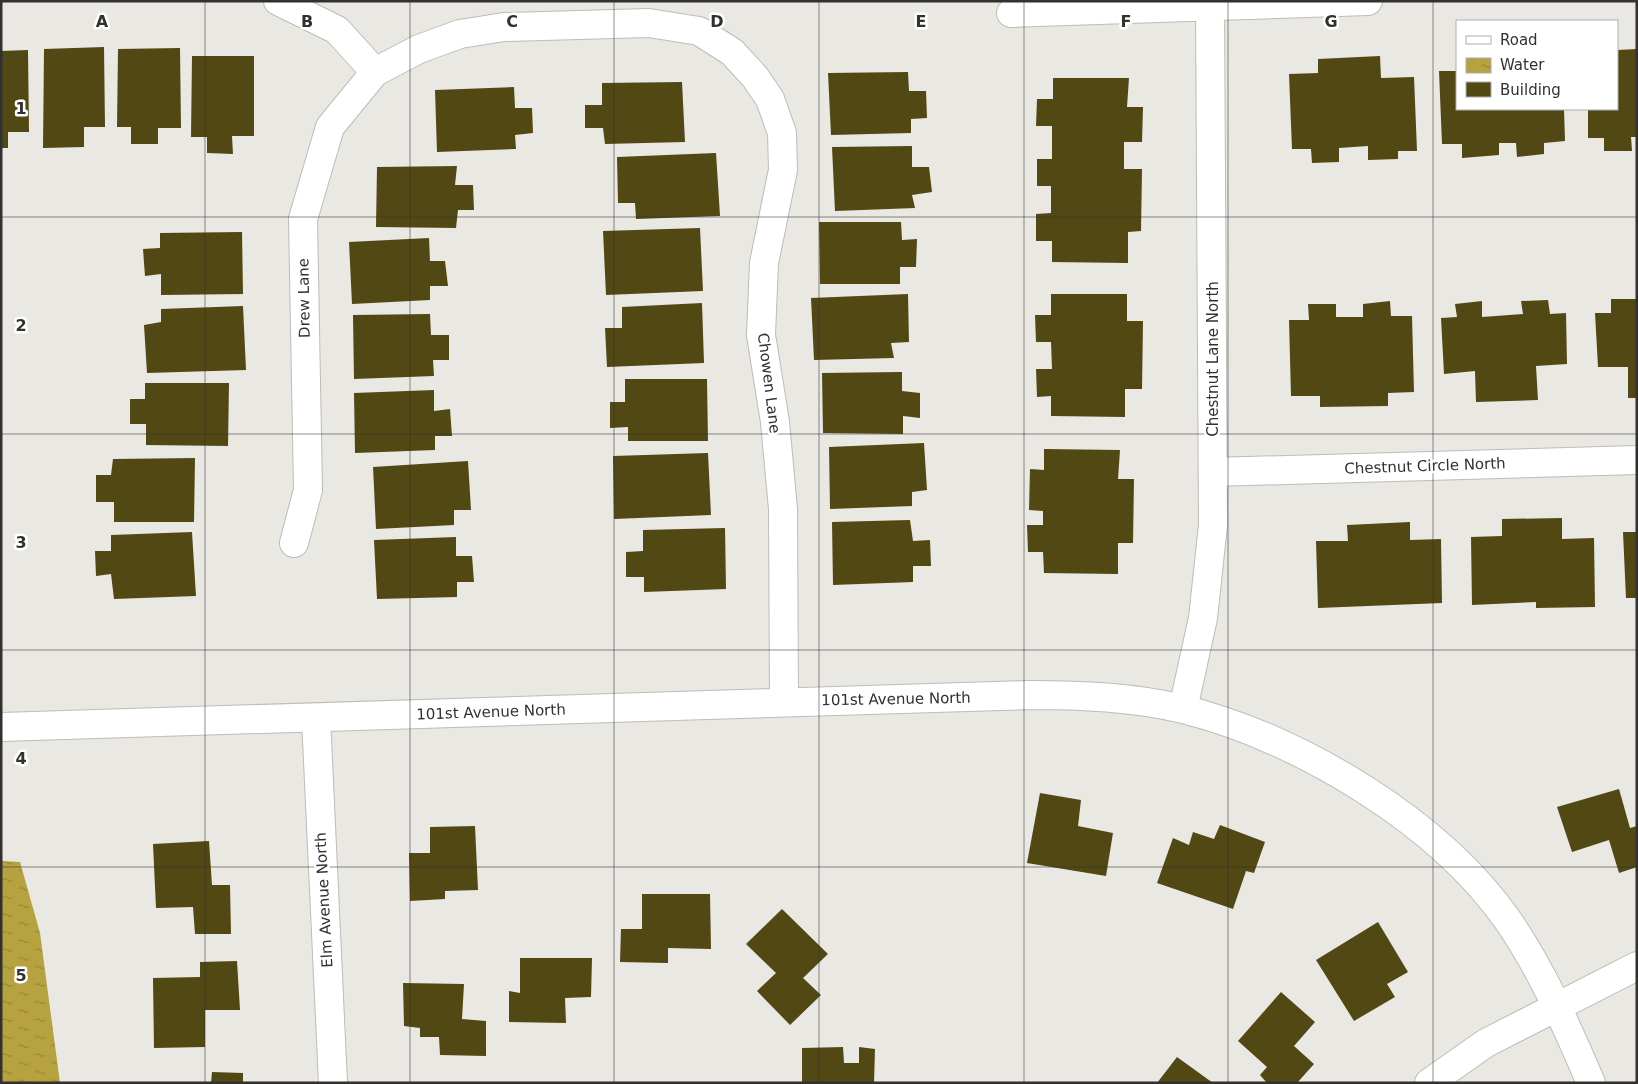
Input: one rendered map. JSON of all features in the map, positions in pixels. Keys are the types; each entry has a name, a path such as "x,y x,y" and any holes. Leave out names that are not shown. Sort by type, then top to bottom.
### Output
{"street":[{"path":"278,1 337,30 374,72"},
{"path":"1011,13 1368,1"},
{"name":"Chestnut Lane North","path":"1183,709 1202,618 1213,525 1210,6"},
{"name":"Chowen Lane","path":"374,72 419,49 460,34 504,27 649,23 699,31 732,52 755,77 770,99 782,133 783,170 764,263 761,335 775,422 783,510 784,702"},
{"name":"Drew Lane","path":"294,543 308,490 303,219 330,127 374,72"},
{"name":"Chestnut Circle North","path":"1213,472 1637,460"},
{"name":"101st Avenue North","path":"1,727 1030,695 1100,697 1183,709 1229,723 1295,750 1340,774 1416,827 1455,861 1508,920 1540,970 1591,1083"},
{"name":"Elm Avenue North","path":"316,718 332,1083"},
{"path":"1429,1083 1486,1043 1558,1008 1637,966"}],"water":[{"path":"1,861 20,862 40,933 60,1083 1,1083"}],"building":[{"path":"104,47 105,127 84,127 84,147 43,148 44,49"},
{"path":"180,48 181,128 158,128 158,144 131,144 131,127 117,127 118,49"},
{"path":"1637,49 1637,137 1631,137 1632,151 1604,151 1604,138 1588,138 1588,110 1618,110 1618,50"},
{"path":"28,50 29,132 8,132 8,148 1,148 1,51"},
{"path":"192,56 254,56 254,136 232,136 233,154 207,153 207,137 191,137"},
{"path":"1380,56 1381,78 1414,77 1417,151 1398,151 1398,159 1368,160 1368,146 1339,148 1339,162 1312,163 1311,149 1292,149 1289,74 1318,73 1318,59"},
{"path":"1439,71 1456,71 1456,110 1564,110 1565,141 1544,143 1544,154 1517,157 1516,143 1499,143 1499,155 1462,158 1462,144 1442,144"},
{"path":"908,72 909,91 926,91 927,118 911,119 911,133 831,135 828,73"},
{"path":"1053,78 1129,78 1127,107 1143,107 1142,142 1124,142 1124,169 1142,169 1141,231 1128,232 1128,263 1052,262 1052,241 1036,241 1036,214 1051,213 1051,186 1037,186 1037,159 1052,159 1052,126 1036,126 1037,99 1053,99"},
{"path":"682,82 685,142 605,144 603,128 585,128 585,105 602,105 602,83"},
{"path":"514,87 515,108 532,108 533,133 515,135 516,149 437,152 435,90"},
{"path":"912,146 912,167 929,167 932,192 912,195 915,208 835,211 832,147"},
{"path":"716,153 720,216 636,219 635,203 618,203 617,157"},
{"path":"457,166 455,185 473,185 474,210 458,210 456,228 376,227 377,167"},
{"path":"819,222 901,222 902,240 917,239 916,267 900,267 900,284 820,284"},
{"path":"700,228 703,291 606,295 603,231"},
{"path":"242,232 243,294 161,295 161,274 145,276 143,249 160,248 160,233"},
{"path":"429,238 430,261 445,261 448,286 430,286 430,300 352,304 349,242"},
{"path":"908,294 909,342 891,343 894,358 814,360 811,298"},
{"path":"1051,294 1127,294 1127,321 1143,321 1142,389 1125,389 1125,417 1051,416 1051,396 1037,397 1036,369 1052,369 1051,342 1036,342 1035,315 1051,315"},
{"path":"1611,299 1637,299 1637,398 1628,398 1628,367 1598,367 1595,313 1611,313"},
{"path":"1548,300 1550,314 1566,313 1567,364 1536,366 1538,400 1476,402 1475,371 1444,374 1441,318 1457,317 1455,304 1482,301 1482,317 1523,314 1521,301"},
{"path":"1390,301 1391,316 1412,316 1414,392 1388,393 1388,406 1320,407 1320,396 1291,396 1289,320 1309,320 1308,304 1336,304 1336,317 1363,317 1363,304"},
{"path":"702,303 704,363 607,367 605,328 622,328 622,307"},
{"path":"243,306 246,370 147,373 144,325 161,322 161,309"},
{"path":"430,314 431,335 449,335 449,360 433,360 434,376 354,379 353,315"},
{"path":"902,372 902,391 920,393 920,418 903,416 903,434 823,433 822,373"},
{"path":"625,379 707,379 708,441 628,441 628,427 610,428 610,402 625,402"},
{"path":"145,383 229,383 228,446 146,445 146,424 130,424 130,399 145,399"},
{"path":"434,390 434,411 450,409 452,436 435,436 435,450 355,453 354,393"},
{"path":"924,443 927,490 912,492 912,506 830,509 829,447"},
{"path":"1044,449 1120,450 1118,479 1134,479 1133,543 1118,543 1118,574 1044,573 1043,552 1028,552 1027,525 1043,525 1043,511 1029,510 1030,469 1044,470"},
{"path":"708,453 711,515 614,519 613,456"},
{"path":"195,458 194,522 114,522 114,502 96,502 96,475 111,475 113,459"},
{"path":"468,461 471,510 454,510 454,525 376,529 373,467"},
{"path":"1562,518 1562,539 1594,538 1595,607 1536,608 1536,602 1472,605 1471,537 1502,536 1502,519"},
{"path":"910,520 913,541 930,540 931,566 913,566 913,582 833,585 832,522"},
{"path":"1410,522 1410,540 1441,539 1442,603 1318,608 1316,541 1348,541 1347,525"},
{"path":"725,528 726,589 644,592 644,577 626,577 626,552 643,551 643,530"},
{"path":"192,532 196,596 114,599 111,574 96,576 95,551 111,551 111,535"},
{"path":"1623,532 1637,532 1637,598 1626,598"},
{"path":"456,537 456,556 472,556 474,582 457,582 457,597 377,599 374,540"},
{"path":"1619,789 1630,828 1637,826 1637,867 1619,873 1609,840 1572,852 1557,807"},
{"path":"1040,793 1081,800 1078,826 1113,833 1106,876 1027,863"},
{"path":"1220,825 1265,842 1254,873 1246,871 1233,909 1157,883 1173,838 1189,845 1193,832 1214,839"},
{"path":"475,826 478,890 445,891 445,899 410,901 409,853 430,853 430,827"},
{"path":"209,841 212,885 230,885 231,934 195,934 193,907 156,908 153,844"},
{"path":"642,894 710,894 711,949 668,948 668,963 620,962 621,929 642,929"},
{"path":"782,909 828,954 803,978 821,995 790,1025 757,991 776,973 746,944"},
{"path":"1378,922 1408,972 1387,984 1395,997 1354,1021 1316,960"},
{"path":"520,958 592,958 591,997 565,998 566,1023 509,1022 509,991 520,993"},
{"path":"237,961 240,1010 205,1010 205,1047 154,1048 153,978 200,977 200,962"},
{"path":"403,983 464,984 462,1019 486,1021 486,1056 440,1055 439,1037 420,1037 420,1028 404,1026"},
{"path":"1281,992 1315,1022 1294,1046 1314,1064 1297,1083 1267,1083 1260,1075 1267,1067 1238,1041"},
{"path":"843,1047 844,1063 859,1063 859,1047 875,1049 874,1083 802,1083 802,1048"},
{"path":"1177,1057 1213,1083 1157,1083"},
{"path":"212,1072 243,1073 243,1083 211,1083"}]}
